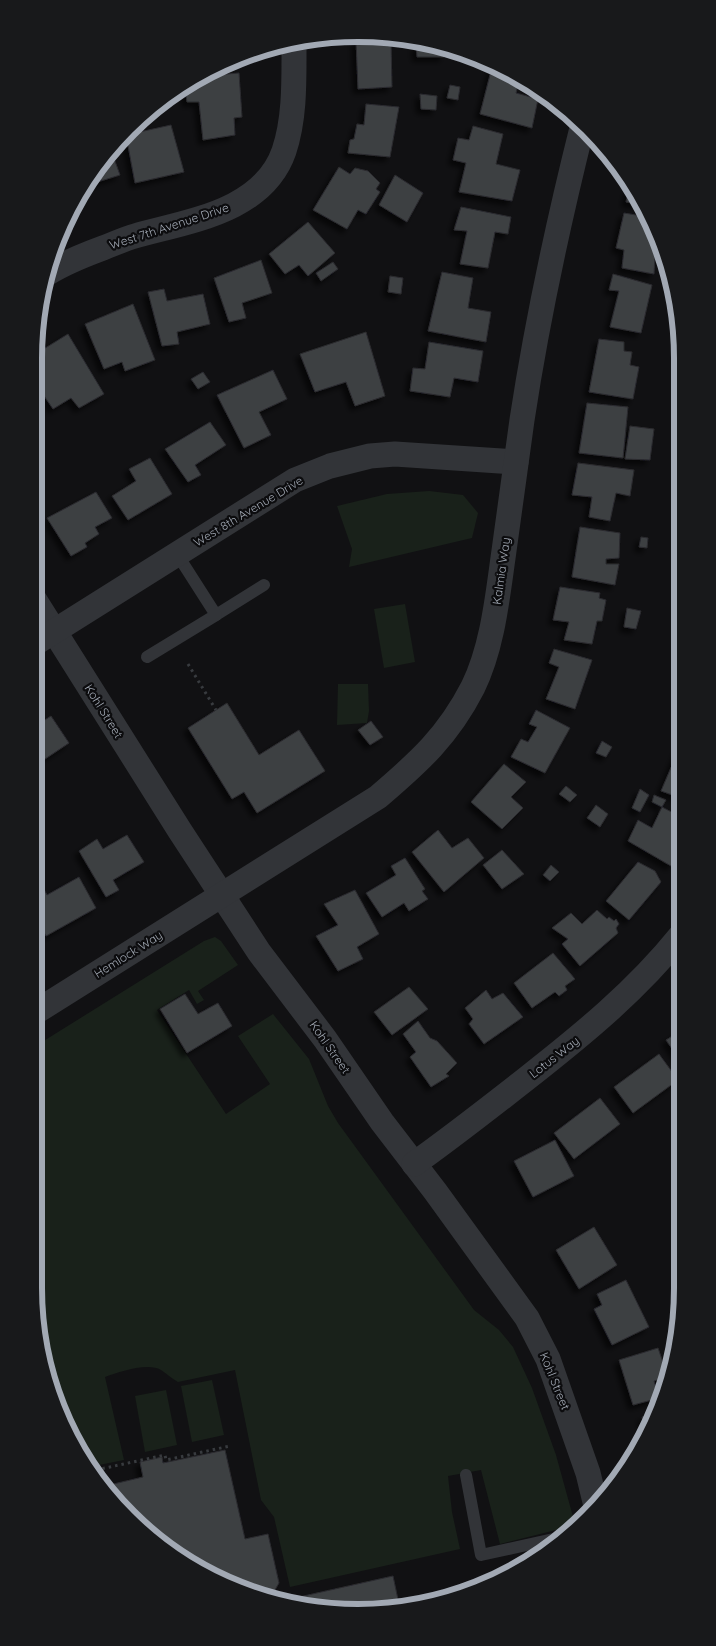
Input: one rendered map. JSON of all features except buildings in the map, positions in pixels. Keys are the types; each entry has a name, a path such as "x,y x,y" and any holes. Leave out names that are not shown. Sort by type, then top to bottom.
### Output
{"street":[{"name":"West 7th Avenue Drive","path":"55,268 64,263 134,236 171,228 223,211 250,196 261,186 274,170 288,138 292,113 294,49"},
{"name":"Kalmia Way","path":"222,894 378,797 415,766 436,745 458,715 474,685 486,651 496,609 516,462 540,313 580,134"},
{"name":"West 8th Avenue Drive","path":"44,638 295,480 330,466 370,456 395,454 516,462"},
{"name":"Kohl Street","path":"44,638 180,832 259,952 325,1038 382,1122 527,1318 548,1359 588,1473 594,1497"},
{"name":"Hemlock Way","path":"42,1008 222,894"},
{"name":"Lotus Way","path":"414,1164 445,1142 585,1032 620,1001 662,959 674,944"}],"lane":[{"path":"177,554 216,615"},
{"path":"147,657 264,585"},
{"path":"466,1475 481,1555 546,1541"}],"path":[{"path":"188,664 216,710"},
{"path":"100,1469 165,1455 166,1460 230,1446"}],"shaded area":[{"path":"429,491 463,495 478,513 472,538 349,567 352,549 337,506 387,494"},
{"path":"405,604 415,662 384,668 374,609"},
{"path":"338,684 368,684 369,711 367,723 337,725"},
{"path":"215,937 221,941 238,965 198,991 204,1000 197,1004 189,990 157,1010 226,1114 270,1084 238,1036 273,1014 309,1059 328,1106 338,1123 474,1310 499,1330 513,1347 532,1388 556,1455 573,1518 562,1529 500,1544 481,1470 448,1476 452,1512 460,1549 290,1587 274,1517 261,1500 235,1370 178,1382 161,1370 149,1367 141,1367 105,1377 124,1460 98,1465 85,1446 75,1428 59,1389 53,1370 45,1329 42,1288 42,1042 204,941"},
{"path":"212,1380 224,1435 192,1442 181,1386"},
{"path":"166,1390 177,1445 145,1452 135,1396"}]}
